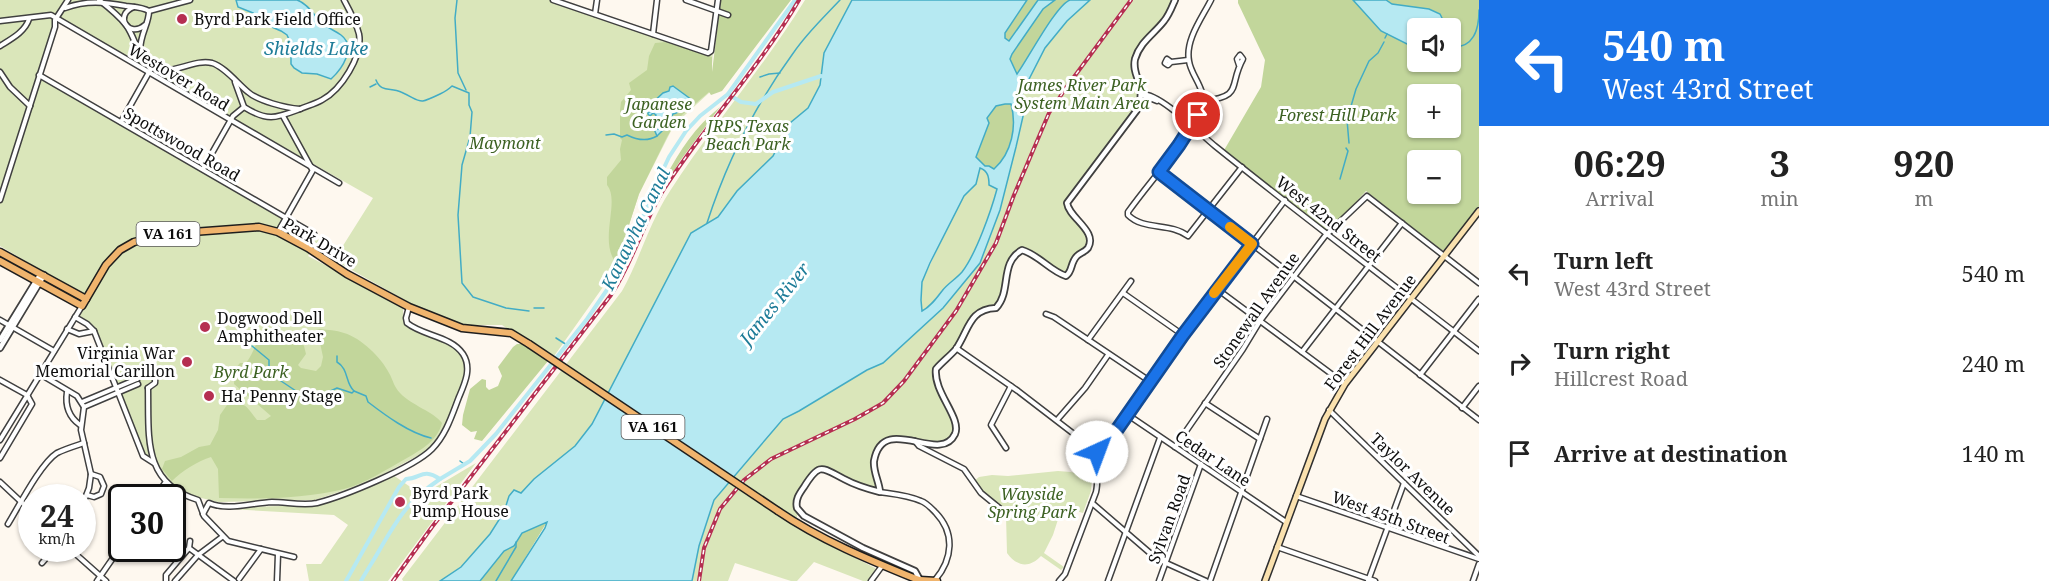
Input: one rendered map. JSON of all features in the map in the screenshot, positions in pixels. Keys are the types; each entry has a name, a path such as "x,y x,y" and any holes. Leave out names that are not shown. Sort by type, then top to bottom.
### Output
{"main road":[{"name":"Forest Hill Avenue","path":"1265,581 1329,410 1377,341 1479,212"},
{"name":"Park Drive","path":"82,306 106,265 120,250 134,242 166,234 247,227 259,227 278,232 308,248 347,274 409,307 462,328 511,333 778,511 824,538 882,566"},
{"path":"0,252 86,299"},
{"path":"0,261 82,306"},
{"name":"VA 161","path":"882,566 921,581 935,581"}],"street":[{"path":"0,200 55,27 55,20 68,0"},
{"path":"61,10 81,1 99,0 149,11 190,0"},
{"path":"99,0 131,29 137,29 146,24"},
{"path":"235,81 244,107 264,117 283,116 332,94 343,82 357,52 359,33 344,0"},
{"path":"553,0 708,53 711,51 718,0"},
{"path":"595,14 597,0"},
{"path":"653,34 657,0"},
{"path":"686,0 728,15"},
{"path":"880,492 874,468 878,450 891,440 899,438 914,440 934,446 949,441 954,436 957,428 955,419 944,399 936,374 938,367 956,348 973,318 984,309 996,308 1000,304 1005,294 1007,269 1015,254 1022,250 1029,252 1059,274 1066,276 1071,273 1075,258 1086,250 1090,239 1088,232 1069,211 1067,203 1135,114 1142,94 1135,67 1136,55 1145,41 1167,18 1175,0"},
{"path":"1211,0 1191,39 1188,60 1201,88 1204,101 1191,126 1128,212 1130,217 1141,223 1169,227 1188,236 1242,166"},
{"path":"135,7 127,10 124,15 127,26 145,61 152,68 166,70 202,62 212,63 257,97 300,109"},
{"path":"141,53 141,36 149,11"},
{"name":"Westover Road","path":"0,21 51,15 55,20 339,183"},
{"path":"0,46 19,33 27,25 29,19"},
{"path":"1171,62 1188,60"},
{"path":"1204,101 1223,98 1231,92 1239,65"},
{"path":"121,122 152,68"},
{"path":"0,72 10,87 30,106"},
{"name":"Spottswood Road","path":"39,75 314,234"},
{"name":"West 42nd Street","path":"1142,94 1167,104 1191,126 1479,351"},
{"path":"203,169 236,112 244,107"},
{"path":"278,232 313,170 283,116"},
{"path":"1159,172 1479,420"},
{"name":"Stonewall Avenue","path":"1175,447 1260,321 1328,233 1367,196 1402,223"},
{"path":"1059,581 1065,574 1092,503 1098,483 1096,468 1100,454 1183,335 1285,200"},
{"path":"1302,352 1402,223 1479,283"},
{"path":"0,348 42,274"},
{"path":"1088,340 1131,281"},
{"path":"1217,289 1345,384"},
{"path":"1123,293 1183,335"},
{"path":"1420,375 1479,299"},
{"path":"0,440 82,306"},
{"path":"203,514 209,503 220,506 272,502 318,503 373,482 411,463 432,449 446,430 467,378 467,366 464,356 455,346 407,323 409,307"},
{"path":"1046,314 1054,317 1151,382"},
{"path":"75,317 87,324 94,332 143,456 154,463"},
{"path":"0,320 54,351"},
{"path":"0,340 11,326"},
{"path":"67,329 82,334 94,332"},
{"path":"956,348 1011,386 1100,454"},
{"path":"1057,420 1085,388 1108,355"},
{"path":"142,371 153,372 156,380 153,386 148,388 144,388 138,382 138,375 142,371"},
{"path":"40,374 76,396 83,404 80,425 91,474 89,484"},
{"path":"0,380 27,395 31,401 30,408 0,458"},
{"path":"83,404 138,382"},
{"path":"1006,447 991,425 1011,386"},
{"path":"1462,408 1479,386"},
{"path":"148,388 154,463 165,483 179,493 198,500 203,514 222,537 232,542 294,557"},
{"path":"67,392 66,401 70,414 80,425"},
{"path":"1205,404 1260,439"},
{"name":"Taylor Avenue","path":"1329,410 1479,557"},
{"name":"Cedar Lane","path":"1128,415 1286,522"},
{"path":"1092,503 1150,553 1166,563 1208,581 1267,419"},
{"path":"1108,581 1160,438"},
{"path":"914,440 919,446 964,469 981,493 1003,511"},
{"path":"33,484 57,453 84,443"},
{"name":"Sylvan Road","path":"1159,581 1201,464"},
{"path":"921,581 915,571 847,540 798,511 796,505 798,496 813,473 819,470 829,470 848,481 880,492 925,502 940,517 951,539 946,558 935,581"},
{"path":"91,474 100,477 104,486 101,494 96,496"},
{"path":"0,482 18,499"},
{"path":"1368,580 1404,483"},
{"name":"West 45th Street","path":"1296,496 1479,557"},
{"path":"8,524 18,507"},
{"path":"175,581 198,555 222,537"},
{"path":"166,581 166,575 189,548 190,541"},
{"path":"1276,547 1375,581"},
{"path":"189,548 237,580 261,549"},
{"path":"277,581 278,554"},
{"path":"84,562 106,581"},
{"path":"97,581 110,562"},
{"path":"1473,581 1479,564"},
{"path":"871,581 882,566"}],"green space":[{"path":"0,0 553,0 713,51 710,92 674,125 639,194 618,259 603,287 552,359 502,325 466,325 451,321 410,303 334,260 373,198 55,17 38,77 319,240 308,256 403,306 403,320 406,326 455,349 461,357 464,366 463,379 449,418 433,446 369,482 315,500 218,502 186,492 186,484 172,484 167,481 156,461 145,455 94,326 78,315 87,297 0,246"},
{"name":"Japanese Garden","path":"721,0 791,0 722,91 711,95 709,92 674,125 639,194 618,259 614,260 609,241 612,200 607,177 621,160 621,102 631,90 629,83 647,70 649,56 655,43 666,42 712,57 712,72"},
{"name":"JRPS Texas Beach Park","path":"805,0 852,0 824,53 820,85 808,108 790,123 773,156 737,191 718,217 691,233 592,424 575,446 534,479 521,494 513,490 504,513 475,553 457,571 441,581 403,581 402,579 622,291 656,216 670,191 773,49"},
{"path":"1027,0 1038,0 1009,41 1005,38 1005,33"},
{"path":"1055,0 1070,0 1054,17 1017,74 1010,59 1012,54 1043,8"},
{"name":"James River Park System Main Area","path":"1090,0 1175,0 1167,18 1145,41 1135,63 1141,86 1140,104 1067,203 1088,232 1090,244 1066,276 1022,250 1007,269 1005,294 996,308 984,309 973,318 956,348 938,367 936,374 955,419 954,436 941,445 913,440 893,441 885,444 875,459 880,492 832,471 817,470 798,497 795,527 875,568 876,571 868,581 863,581 814,562 797,581 791,581 735,563 728,581 692,581 699,546 714,500 783,418 883,363 980,263 1000,210 1016,147 1024,112 1021,100 1023,91 1045,48 1067,21"},
{"name":"Forest Hill Park","path":"1238,0 1479,0 1479,206 1444,250 1441,250 1366,191 1328,233 1223,152 1261,87 1265,60"},
{"path":"1012,104 1014,121 1012,138 1005,155 994,169 986,167 976,157 989,123 986,118 996,106"},
{"path":"720,107 680,161 651,208 657,192 682,149 703,123"},
{"path":"979,168 984,170 998,189 983,232 973,255 962,272 922,311 922,282 954,214 964,196 971,190"},
{"name":"Byrd Park","path":"320,329 350,335 370,349 381,361 400,393 434,415 442,423 437,435 418,452 368,479 344,489 313,495 282,498 219,498 218,469 211,457 190,467 172,481 162,469 165,461 181,457 199,447 210,445 218,430 220,415 227,405 242,404 257,420 265,420 271,416 234,384 235,369 240,363 246,363 263,334 266,331 300,333","holes":["313,337 319,338 323,357 321,366 316,371 301,368 298,365 306,354 301,342"]},
{"path":"517,344 522,344 548,361 482,441 474,439 477,431 471,432 462,425 470,389 482,379 486,380 486,387 489,390 498,386 502,376 498,367"},
{"path":"476,463 388,581 309,581 306,564 321,564 348,525 334,515 211,508 318,505 370,487 393,475 422,495"},
{"name":"Wayside Spring Park","path":"1058,471 1092,478 1091,491 1083,513 1062,507 1053,535 1044,553 1064,567 1061,570 1041,556 1027,564 1014,561 1007,553 1006,516 973,482 979,477 992,475 1008,476"},
{"path":"547,522 511,581 480,581 504,551 514,546 522,533"}],"water":[{"name":"Shields Lake","path":"236,0 297,0 301,2 323,24 346,40 348,52 343,64 331,79 317,74 302,73 291,64 291,44 287,35 265,24 253,13 238,7"},
{"name":"James River","path":"852,0 1027,0 1005,33 1005,38 1009,41 1038,0 1055,0 1043,9 1012,54 1010,59 1017,74 1064,4 1070,0 1090,0 1067,21 1045,48 1023,91 1021,99 1024,112 1016,147 1000,210 980,263 943,308 883,363 783,419 714,500 699,546 692,581 511,581 547,522 522,533 514,546 504,551 480,581 440,581 461,567 490,534 514,490 521,493 534,479 575,446 592,424 691,233 718,217 737,191 773,156 790,123 808,108 820,85 824,53","holes":["1011,104 1013,112 1012,139 1005,155 994,169 985,166 976,157 989,123 987,118 996,106","980,168 988,175 989,185 997,189 973,255 962,272 922,311 922,282 964,196 976,184"]},
{"path":"1353,0 1386,0 1392,4 1429,9 1440,14 1442,18 1407,18 1407,44 1381,31"},
{"path":"673,86 692,100 679,112 673,114 657,136 654,129 662,129 664,121 661,120 654,126 656,115 648,114 654,110 650,105"}],"waterway":[{"path":"457,0 455,18 458,73 466,90"},
{"name":"Kanawha Canal","path":"346,581 399,487 406,479 425,474 440,479 470,461 496,434 587,319 611,284 669,157 686,131 700,116 728,94 795,0"},
{"path":"707,223 743,134 767,92 799,45 840,0"},
{"path":"1461,46 1474,36 1479,10"},
{"path":"1385,38 1387,34"},
{"path":"1349,143 1347,120 1356,89 1369,61 1378,53 1384,42"},
{"path":"760,77 780,73"},
{"path":"728,94 741,102 756,104 773,92 821,76"},
{"path":"376,80 383,88 397,91 420,101 433,97 452,86 469,93 469,105 472,112 470,137 462,165 458,215 462,283 473,297 506,308 529,311"},
{"path":"370,87 376,84"},
{"path":"606,135 614,134 622,137 627,135 642,140 657,136"},
{"path":"1340,179 1348,151 1346,148"},
{"path":"534,308 544,308"},
{"path":"556,338 567,345"},
{"path":"252,346 269,360 269,366 275,377 299,393 310,391 324,394 337,388 352,393 354,391 366,396 368,402 398,423 431,438"},
{"path":"337,356 337,362 343,368 354,391"},
{"name":"Kanawha Canal","path":"460,461 464,464"},
{"path":"361,581 405,510 420,494 440,479"},
{"path":"496,581 516,547 516,542"}],"railway":[{"path":"393,581 611,295 664,189 697,141 767,49 799,0"},
{"path":"699,581 704,548 720,509 744,480 771,459 883,403 904,381 956,311 996,243 1049,113 1131,0"}],"slow traffic":[{"path":"1214,293 1252,244 1230,227"}],"place":[{"name":"Byrd Park Field Office","path":"182,19"},
{"name":"Dogwood Dell Amphitheater","path":"205,327"},
{"name":"Virginia War Memorial Carillon","path":"187,362"},
{"name":"Ha' Penny Stage","path":"209,396"},
{"name":"Byrd Park Pump House","path":"400,502"}],"route":[{"path":"1097,452 1100,454 1183,335 1252,244 1159,172 1198,115"}],"park label":[{"name":"Maymont","path":"505,143"}]}
